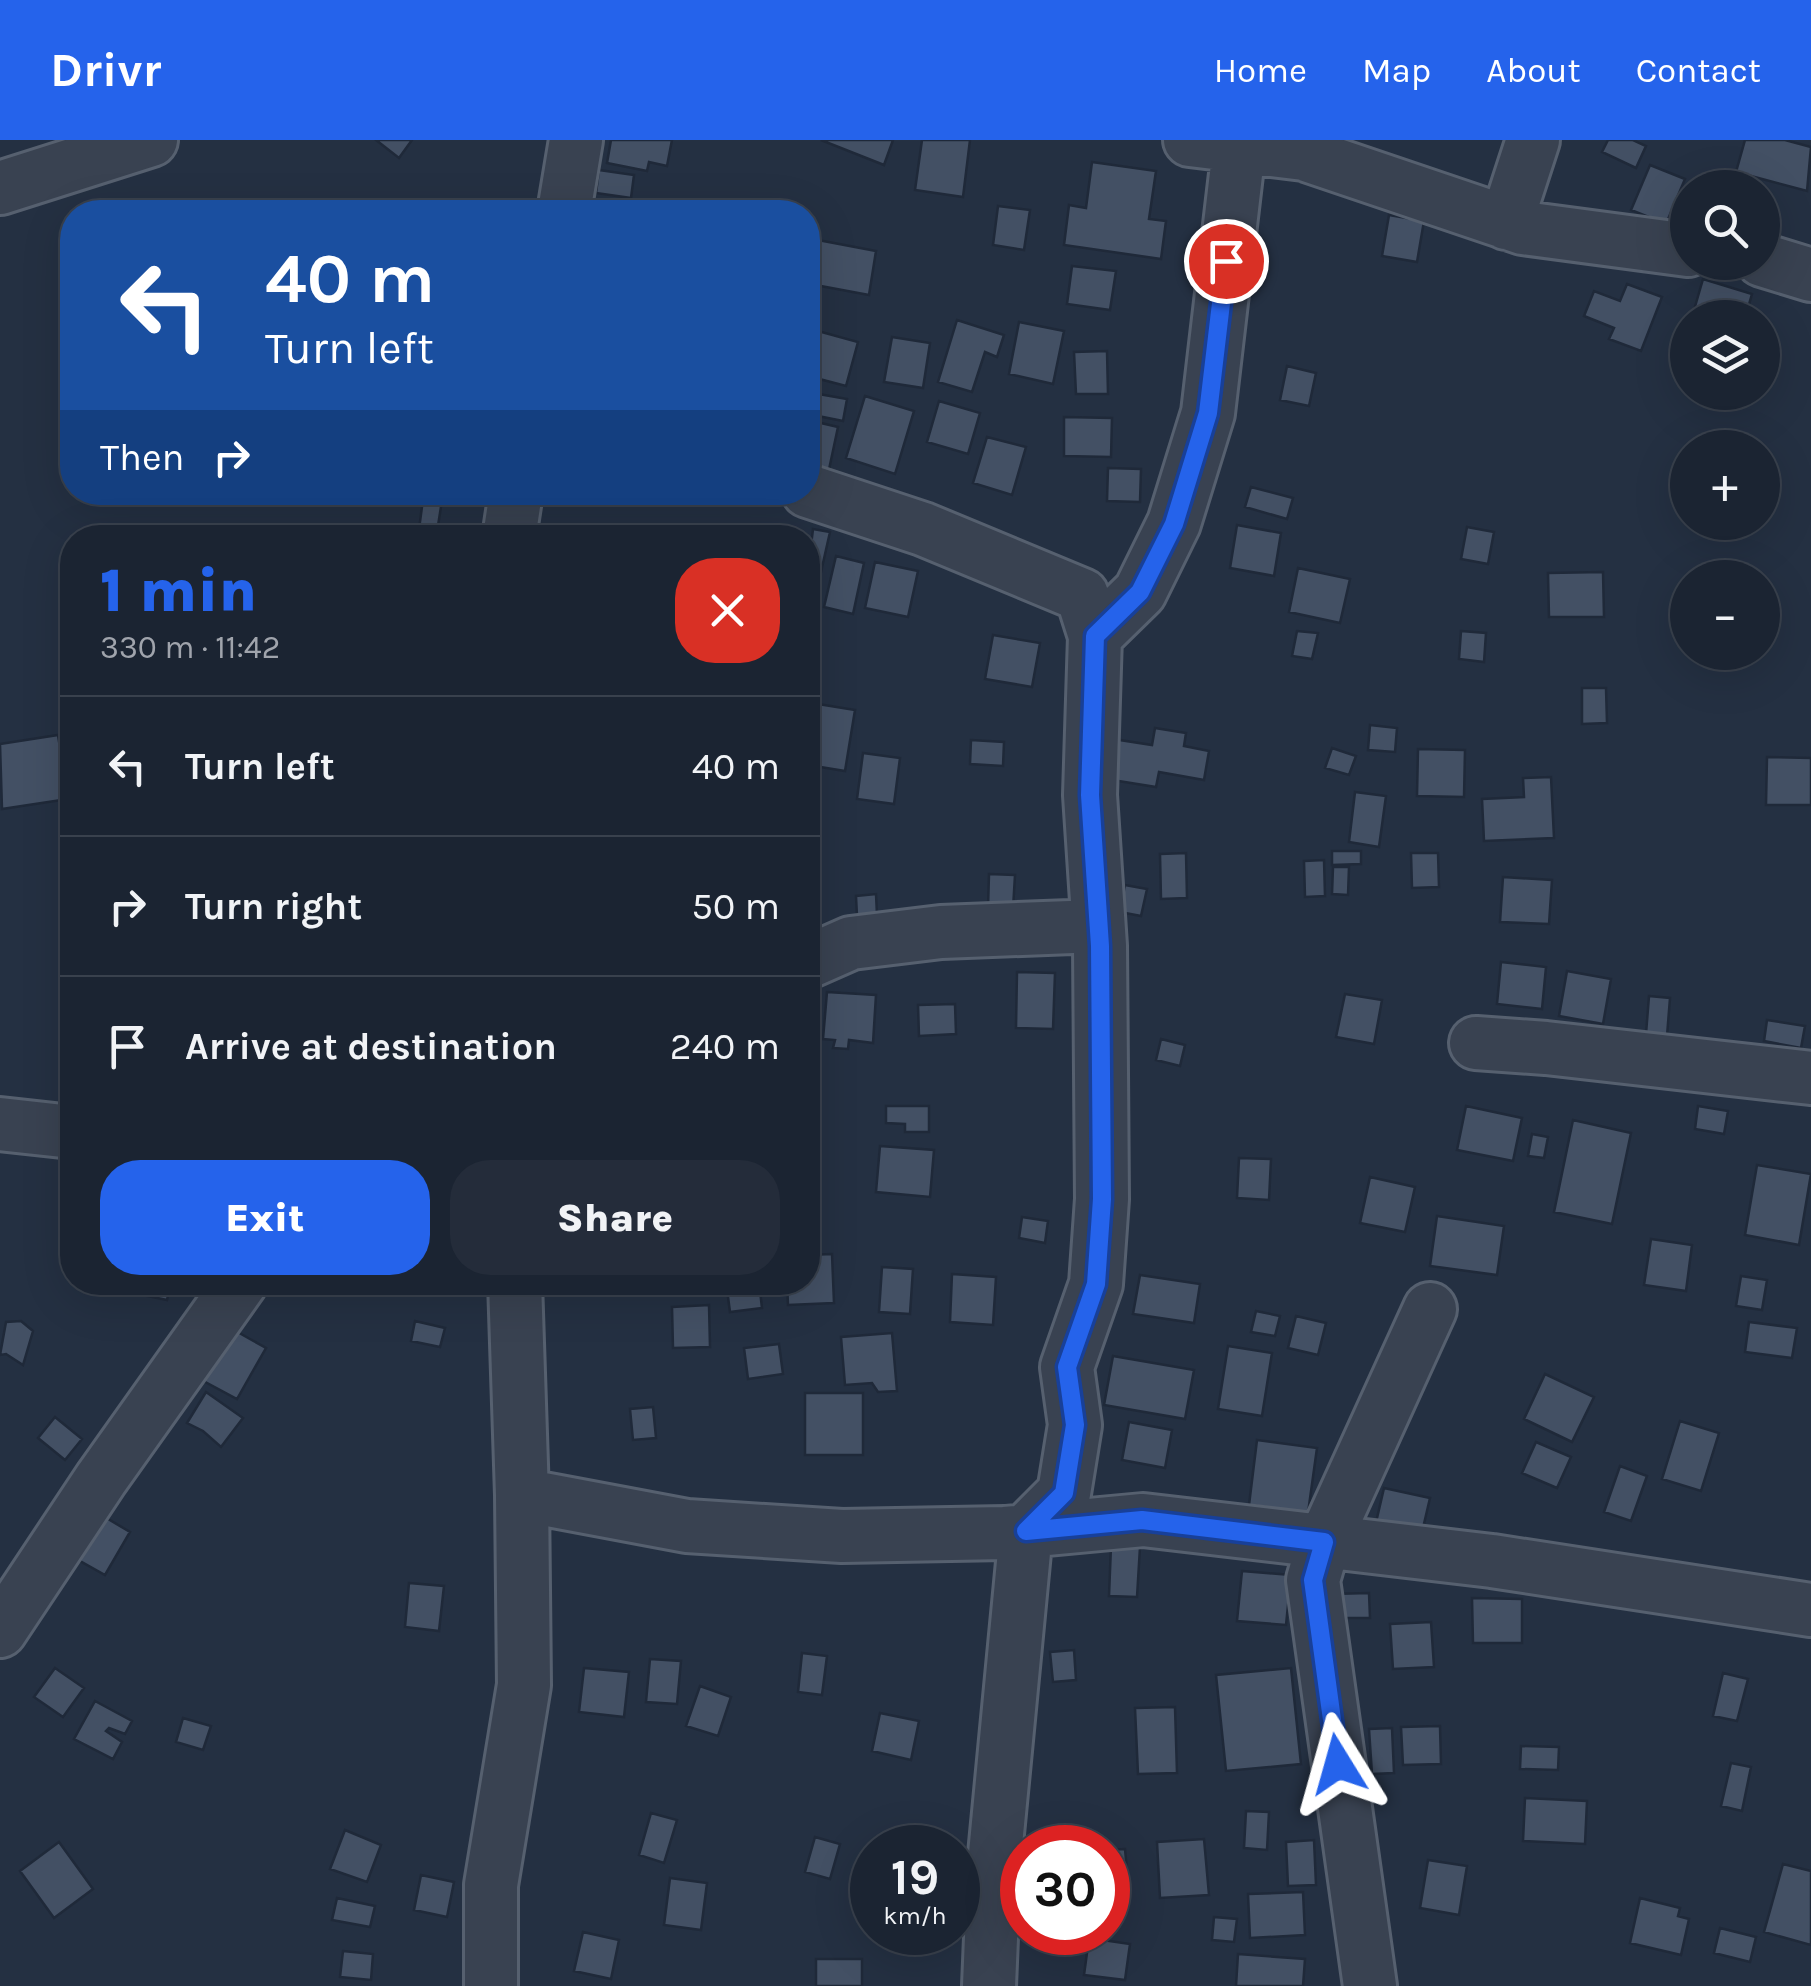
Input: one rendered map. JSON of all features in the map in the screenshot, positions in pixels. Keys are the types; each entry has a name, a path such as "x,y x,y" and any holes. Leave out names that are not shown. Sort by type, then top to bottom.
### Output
{"street":[{"path":"0,188 151,140"},
{"path":"566,200 576,140"},
{"path":"1506,223 1533,140"},
{"path":"1095,636 1140,592 1174,524 1208,413 1223,142 1304,154 1522,228 1670,248"},
{"path":"1780,266 1811,275"},
{"path":"820,495 923,530 1082,596 1095,636 1090,795 1098,926 1102,1199 1096,1284 1067,1367 1075,1425 1064,1493 1026,1531 994,1865 989,1986"},
{"path":"820,956 851,942 940,932 1098,926"},
{"path":"1476,1043 1811,1078"},
{"path":"0,1124 60,1131"},
{"path":"0,1631 233,1295"},
{"path":"491,1986 492,1885 524,1685 515,1295"},
{"path":"1370,1986 1313,1580 1324,1542 1430,1309"},
{"path":"522,1495 687,1526 842,1536 1026,1531 1142,1520 1492,1562 1811,1610"}],"building":[{"path":"376,140 412,140 399,158"},
{"path":"611,140 672,140 667,166 649,162 647,171 607,163"},
{"path":"821,140 893,140 884,165"},
{"path":"922,140 970,140 963,197 915,190"},
{"path":"1608,140 1633,140 1646,146 1636,168 1602,152"},
{"path":"1745,140 1785,140 1811,147 1807,191 1780,184 1780,170 1737,170"},
{"path":"1092,162 1156,171 1149,219 1166,221 1161,259 1064,245 1069,205 1086,208"},
{"path":"1650,165 1670,173 1670,215 1666,224 1631,210"},
{"path":"599,170 634,175 631,198 596,193"},
{"path":"998,206 1030,210 1024,250 993,245"},
{"path":"1389,215 1424,221 1417,262 1382,256"},
{"path":"820,240 876,251 869,295 820,286"},
{"path":"1072,266 1116,271 1110,310 1067,304"},
{"path":"1703,280 1752,294 1750,300 1697,300"},
{"path":"1627,284 1662,297 1641,351 1609,339 1614,328 1584,316 1594,291 1620,301"},
{"path":"957,320 1004,335 997,357 985,352 972,392 938,382"},
{"path":"1019,322 1064,331 1053,384 1009,374"},
{"path":"820,332 858,342 846,386 820,379"},
{"path":"892,337 930,343 923,388 884,382"},
{"path":"1107,351 1108,394 1076,394 1074,352"},
{"path":"1287,366 1316,373 1309,406 1280,400"},
{"path":"820,394 847,399 843,421 820,416"},
{"path":"865,396 914,411 895,474 846,458"},
{"path":"939,401 980,413 968,454 927,442"},
{"path":"1064,417 1112,418 1111,457 1064,456"},
{"path":"820,423 838,427 827,479 820,478"},
{"path":"987,437 1026,447 1012,495 973,483"},
{"path":"1108,468 1141,469 1140,502 1107,501"},
{"path":"1251,487 1293,498 1287,519 1245,507"},
{"path":"422,505 441,505 438,525 420,525"},
{"path":"1237,525 1281,533 1274,576 1230,568"},
{"path":"1467,527 1494,532 1488,564 1461,559"},
{"path":"820,530 830,532 820,572"},
{"path":"836,556 864,563 853,614 824,607"},
{"path":"875,562 918,571 908,617 865,608"},
{"path":"1298,568 1350,579 1340,623 1289,612"},
{"path":"1603,572 1604,617 1549,617 1548,573"},
{"path":"1297,631 1318,633 1312,659 1292,656"},
{"path":"1461,631 1486,633 1484,662 1459,659"},
{"path":"993,635 1040,643 1032,687 985,679"},
{"path":"1582,688 1606,688 1607,723 1582,724"},
{"path":"820,704 855,710 845,771 820,767"},
{"path":"1370,725 1397,728 1395,752 1368,750"},
{"path":"1155,728 1186,733 1184,746 1209,751 1204,780 1159,772 1156,787 1106,779 1113,739 1152,745"},
{"path":"58,735 60,800 2,809 0,744"},
{"path":"971,740 1004,742 1003,766 970,764"},
{"path":"1332,748 1356,756 1349,775 1325,768"},
{"path":"1418,749 1465,750 1464,797 1417,796"},
{"path":"863,753 900,758 894,804 857,799"},
{"path":"1767,757 1811,758 1811,805 1766,805"},
{"path":"1551,777 1554,838 1484,841 1482,799 1524,797 1523,778"},
{"path":"1355,792 1386,796 1379,847 1349,842"},
{"path":"1332,851 1361,851 1361,864 1332,865"},
{"path":"1186,853 1187,898 1161,899 1160,854"},
{"path":"1411,853 1438,853 1439,887 1412,888"},
{"path":"1324,860 1325,896 1305,897 1304,861"},
{"path":"1333,867 1349,867 1348,895 1332,894"},
{"path":"989,874 1015,875 1013,909 988,908"},
{"path":"1503,877 1552,880 1549,924 1500,922"},
{"path":"1125,885 1147,889 1141,916 1120,912"},
{"path":"876,894 877,915 857,916 856,896"},
{"path":"1501,962 1546,967 1542,1009 1497,1004"},
{"path":"1567,971 1611,979 1603,1024 1559,1016"},
{"path":"1017,972 1055,973 1053,1029 1016,1028"},
{"path":"827,992 876,995 873,1043 849,1040 848,1049 833,1048 835,1040 823,1039"},
{"path":"1345,994 1382,1000 1374,1044 1336,1037"},
{"path":"1649,996 1670,998 1667,1036 1646,1034"},
{"path":"955,1004 956,1034 919,1036 918,1005"},
{"path":"1767,1020 1805,1026 1801,1048 1764,1041"},
{"path":"1161,1039 1185,1045 1180,1066 1156,1060"},
{"path":"886,1106 929,1106 929,1132 905,1132 905,1124 886,1123"},
{"path":"1466,1106 1522,1118 1513,1161 1457,1150"},
{"path":"1698,1106 1728,1111 1724,1134 1695,1129"},
{"path":"1573,1120 1631,1133 1612,1224 1554,1212"},
{"path":"1532,1134 1548,1137 1544,1158 1528,1156"},
{"path":"880,1146 934,1150 930,1197 876,1192"},
{"path":"1239,1158 1271,1159 1269,1200 1237,1198"},
{"path":"1757,1165 1811,1174 1799,1245 1745,1235"},
{"path":"1370,1177 1415,1187 1405,1232 1360,1223"},
{"path":"1437,1216 1504,1226 1497,1275 1430,1266"},
{"path":"1022,1217 1048,1221 1045,1243 1019,1238"},
{"path":"1651,1239 1692,1245 1686,1291 1644,1285"},
{"path":"820,1254 832,1254 834,1303 788,1305 788,1295 820,1295"},
{"path":"882,1267 913,1269 910,1314 879,1312"},
{"path":"952,1274 996,1277 993,1325 950,1322"},
{"path":"1140,1275 1200,1284 1194,1323 1133,1314"},
{"path":"1741,1276 1767,1280 1762,1310 1736,1306"},
{"path":"143,1295 168,1295 167,1300"},
{"path":"728,1295 760,1295 762,1308 730,1312"},
{"path":"709,1305 710,1347 673,1348 672,1307"},
{"path":"1256,1311 1280,1316 1275,1336 1251,1332"},
{"path":"1296,1316 1326,1323 1318,1355 1288,1348"},
{"path":"21,1321 33,1331 23,1365 6,1354 0,1355 6,1322"},
{"path":"415,1321 445,1328 440,1347 411,1341"},
{"path":"1749,1322 1797,1328 1792,1358 1745,1352"},
{"path":"225,1325 266,1348 237,1399 196,1377"},
{"path":"892,1333 897,1391 878,1392 872,1383 845,1385 841,1337"},
{"path":"779,1344 783,1374 748,1379 744,1348"},
{"path":"1228,1346 1272,1353 1262,1416 1218,1409"},
{"path":"1113,1356 1194,1370 1185,1419 1104,1405"},
{"path":"1545,1374 1594,1397 1572,1442 1524,1419"},
{"path":"206,1392 243,1418 221,1447 187,1423"},
{"path":"805,1393 863,1393 863,1455 805,1455"},
{"path":"653,1407 656,1438 633,1440 630,1409"},
{"path":"55,1417 82,1439 65,1460 38,1438"},
{"path":"1680,1421 1719,1433 1701,1491 1662,1479"},
{"path":"1129,1422 1172,1430 1165,1468 1122,1460"},
{"path":"1257,1440 1317,1448 1308,1513 1249,1505"},
{"path":"1536,1442 1571,1457 1557,1488 1522,1473"},
{"path":"1620,1466 1647,1476 1631,1521 1604,1512"},
{"path":"1384,1488 1430,1498 1420,1541 1374,1531"},
{"path":"98,1513 130,1532 105,1575 73,1557"},
{"path":"1111,1546 1140,1547 1137,1597 1109,1596"},
{"path":"1242,1571 1291,1575 1286,1625 1237,1621"},
{"path":"409,1583 444,1586 439,1631 405,1627"},
{"path":"1369,1593 1370,1618 1332,1618 1332,1594"},
{"path":"1472,1598 1522,1599 1522,1643 1473,1643"},
{"path":"1431,1622 1434,1667 1393,1669 1390,1624"},
{"path":"1074,1650 1076,1680 1053,1682 1050,1652"},
{"path":"802,1653 827,1656 822,1695 798,1692"},
{"path":"650,1659 681,1661 677,1704 646,1702"},
{"path":"55,1668 84,1688 63,1717 34,1697"},
{"path":"584,1668 629,1672 624,1717 579,1712"},
{"path":"1291,1668 1301,1764 1226,1771 1216,1675"},
{"path":"1723,1673 1748,1679 1737,1721 1713,1716"},
{"path":"700,1686 731,1697 718,1736 686,1726"},
{"path":"95,1701 132,1721 125,1734 109,1728 106,1731 122,1742 113,1759 74,1739"},
{"path":"1175,1707 1177,1773 1138,1774 1135,1708"},
{"path":"880,1713 919,1721 911,1760 872,1751"},
{"path":"183,1718 211,1726 203,1750 176,1742"},
{"path":"1440,1726 1441,1764 1403,1765 1401,1727"},
{"path":"1392,1728 1394,1773 1372,1774 1369,1729"},
{"path":"1521,1746 1559,1747 1558,1770 1520,1769"},
{"path":"1731,1763 1751,1767 1742,1811 1721,1806"},
{"path":"1525,1798 1587,1801 1585,1844 1523,1841"},
{"path":"1246,1811 1269,1812 1267,1850 1244,1848"},
{"path":"651,1813 677,1820 664,1863 639,1855"},
{"path":"345,1830 381,1845 367,1882 330,1869"},
{"path":"815,1837 840,1844 830,1879 805,1872"},
{"path":"1204,1839 1209,1895 1160,1898 1157,1842"},
{"path":"1314,1840 1316,1885 1288,1886 1286,1842"},
{"path":"59,1842 93,1889 54,1918 20,1871"},
{"path":"1428,1860 1467,1866 1459,1915 1420,1908"},
{"path":"1783,1864 1811,1871 1811,1945 1764,1932"},
{"path":"421,1875 454,1882 447,1917 414,1910"},
{"path":"670,1878 707,1883 701,1930 664,1925"},
{"path":"1303,1892 1305,1935 1250,1938 1248,1894"},
{"path":"337,1898 375,1906 370,1927 332,1920"},
{"path":"1640,1898 1680,1908 1678,1916 1689,1919 1681,1955 1630,1943"},
{"path":"1214,1917 1237,1919 1234,1942 1212,1940"},
{"path":"1720,1928 1756,1937 1750,1962 1714,1953"},
{"path":"583,1932 619,1940 611,1979 574,1971"},
{"path":"343,1951 373,1954 371,1980 340,1977"},
{"path":"1238,1954 1305,1959 1303,1986 1236,1986"},
{"path":"1087,1955 1128,1955 1125,1980 1084,1975"},
{"path":"816,1959 862,1959 862,1986 816,1986"}],"route":[{"path":"1226,261 1208,413 1174,524 1140,592 1095,636 1090,795 1100,946 1102,1199 1096,1284 1067,1367 1075,1425 1064,1493 1026,1531 1142,1520 1324,1542 1313,1580 1338,1764"}]}
